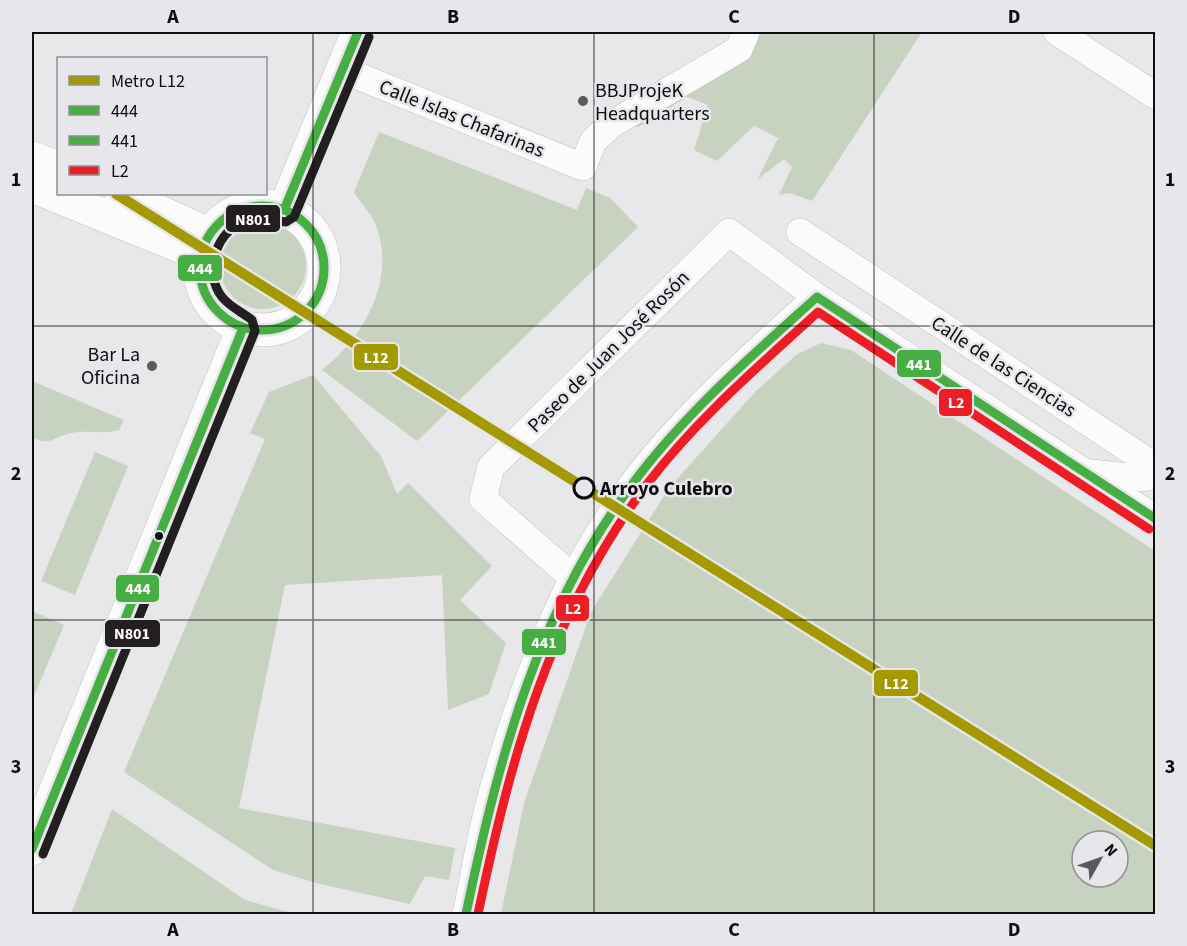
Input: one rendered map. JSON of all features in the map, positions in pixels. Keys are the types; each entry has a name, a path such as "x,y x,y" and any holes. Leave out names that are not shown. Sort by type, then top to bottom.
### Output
{"street":[{"path":"284,210 358,32"},
{"name":"Calle Islas Chafarinas","path":"342,70 582,167 593,141 612,124 740,49 746,32"},
{"path":"1057,32 1155,96"},
{"path":"32,158 57,168"},
{"path":"32,186 57,194"},
{"path":"59,195 206,245"},
{"path":"123,195 206,245"},
{"path":"268,206 284,210 304,222 318,239 324,259 324,277 317,297 309,309 290,324 266,330 243,328 222,315 210,302 201,275 206,245 221,222 242,209 268,206"},
{"name":"Paseo de Juan José Rosón","path":"572,577 483,499 491,467 729,231 822,301 1155,519"},
{"name":"Calle de las Ciencias","path":"800,232 1155,467"},
{"path":"466,915 492,791 538,651 572,577 640,474 718,387 822,301 852,266"},
{"path":"32,849 243,328"},
{"path":"1084,472 1136,478 1155,476"}],"green space":[{"path":"760,32 922,32 812,201 790,193 779,195 792,167 784,159 757,180 778,138 754,126 717,161 694,150 708,105 687,97 638,127 632,124 750,56"},
{"path":"379,132 577,210 586,188 610,198 638,227 417,441 322,370 337,357 363,324 373,305 379,285 382,264 381,244 375,223 354,192"},
{"path":"263,223 287,230 299,242 306,266 299,290 287,302 263,309 239,302 227,290 220,266 227,242 239,230"},
{"path":"821,343 851,350 1155,551 1155,914 501,914 524,803 591,612 669,488 755,392 796,355"},
{"path":"313,375 381,456 397,494 408,483 492,566 460,600 506,643 489,694 448,710 442,575 285,585 239,808 455,848 449,880 425,876 410,904 316,883 273,870 124,772 265,439 250,433 269,392"},
{"path":"32,381 124,420 119,430 73,433 47,441 32,438"},
{"path":"95,452 128,466 75,595 41,581"},
{"path":"32,611 64,625 32,701"},
{"path":"112,809 245,900 295,914 71,914"}],"metro line":[{"name":"L12","path":"118,195 1156,846"}],"transit line":[{"name":"444","path":"284,210 358,32"},
{"name":"N801","path":"43,854 255,331 252,320 225,301 216,287 213,276 216,252 228,232 248,220 258,218 286,222 294,217 369,37"},
{"name":"444","path":"262,206 286,211 306,224 319,244 324,268 319,292 306,312 286,325 262,330 238,325 218,312 205,292 200,268 205,244 218,224 238,211 262,206"},
{"name":"441","path":"466,914 509,739 549,628 575,575 605,523 640,474 680,426 724,382 817,297 1156,519"},
{"name":"L2","path":"478,914 520,743 559,636 584,584 614,533 667,459 729,394 818,312 1149,529"},
{"name":"444","path":"32,849 243,328"}],"place":[{"name":"BBJProjeK Headquarters","path":"583,101"},
{"name":"Bar La Oficina","path":"152,366"},
{"name":"Arroyo Culebro","path":"584,488"}]}
